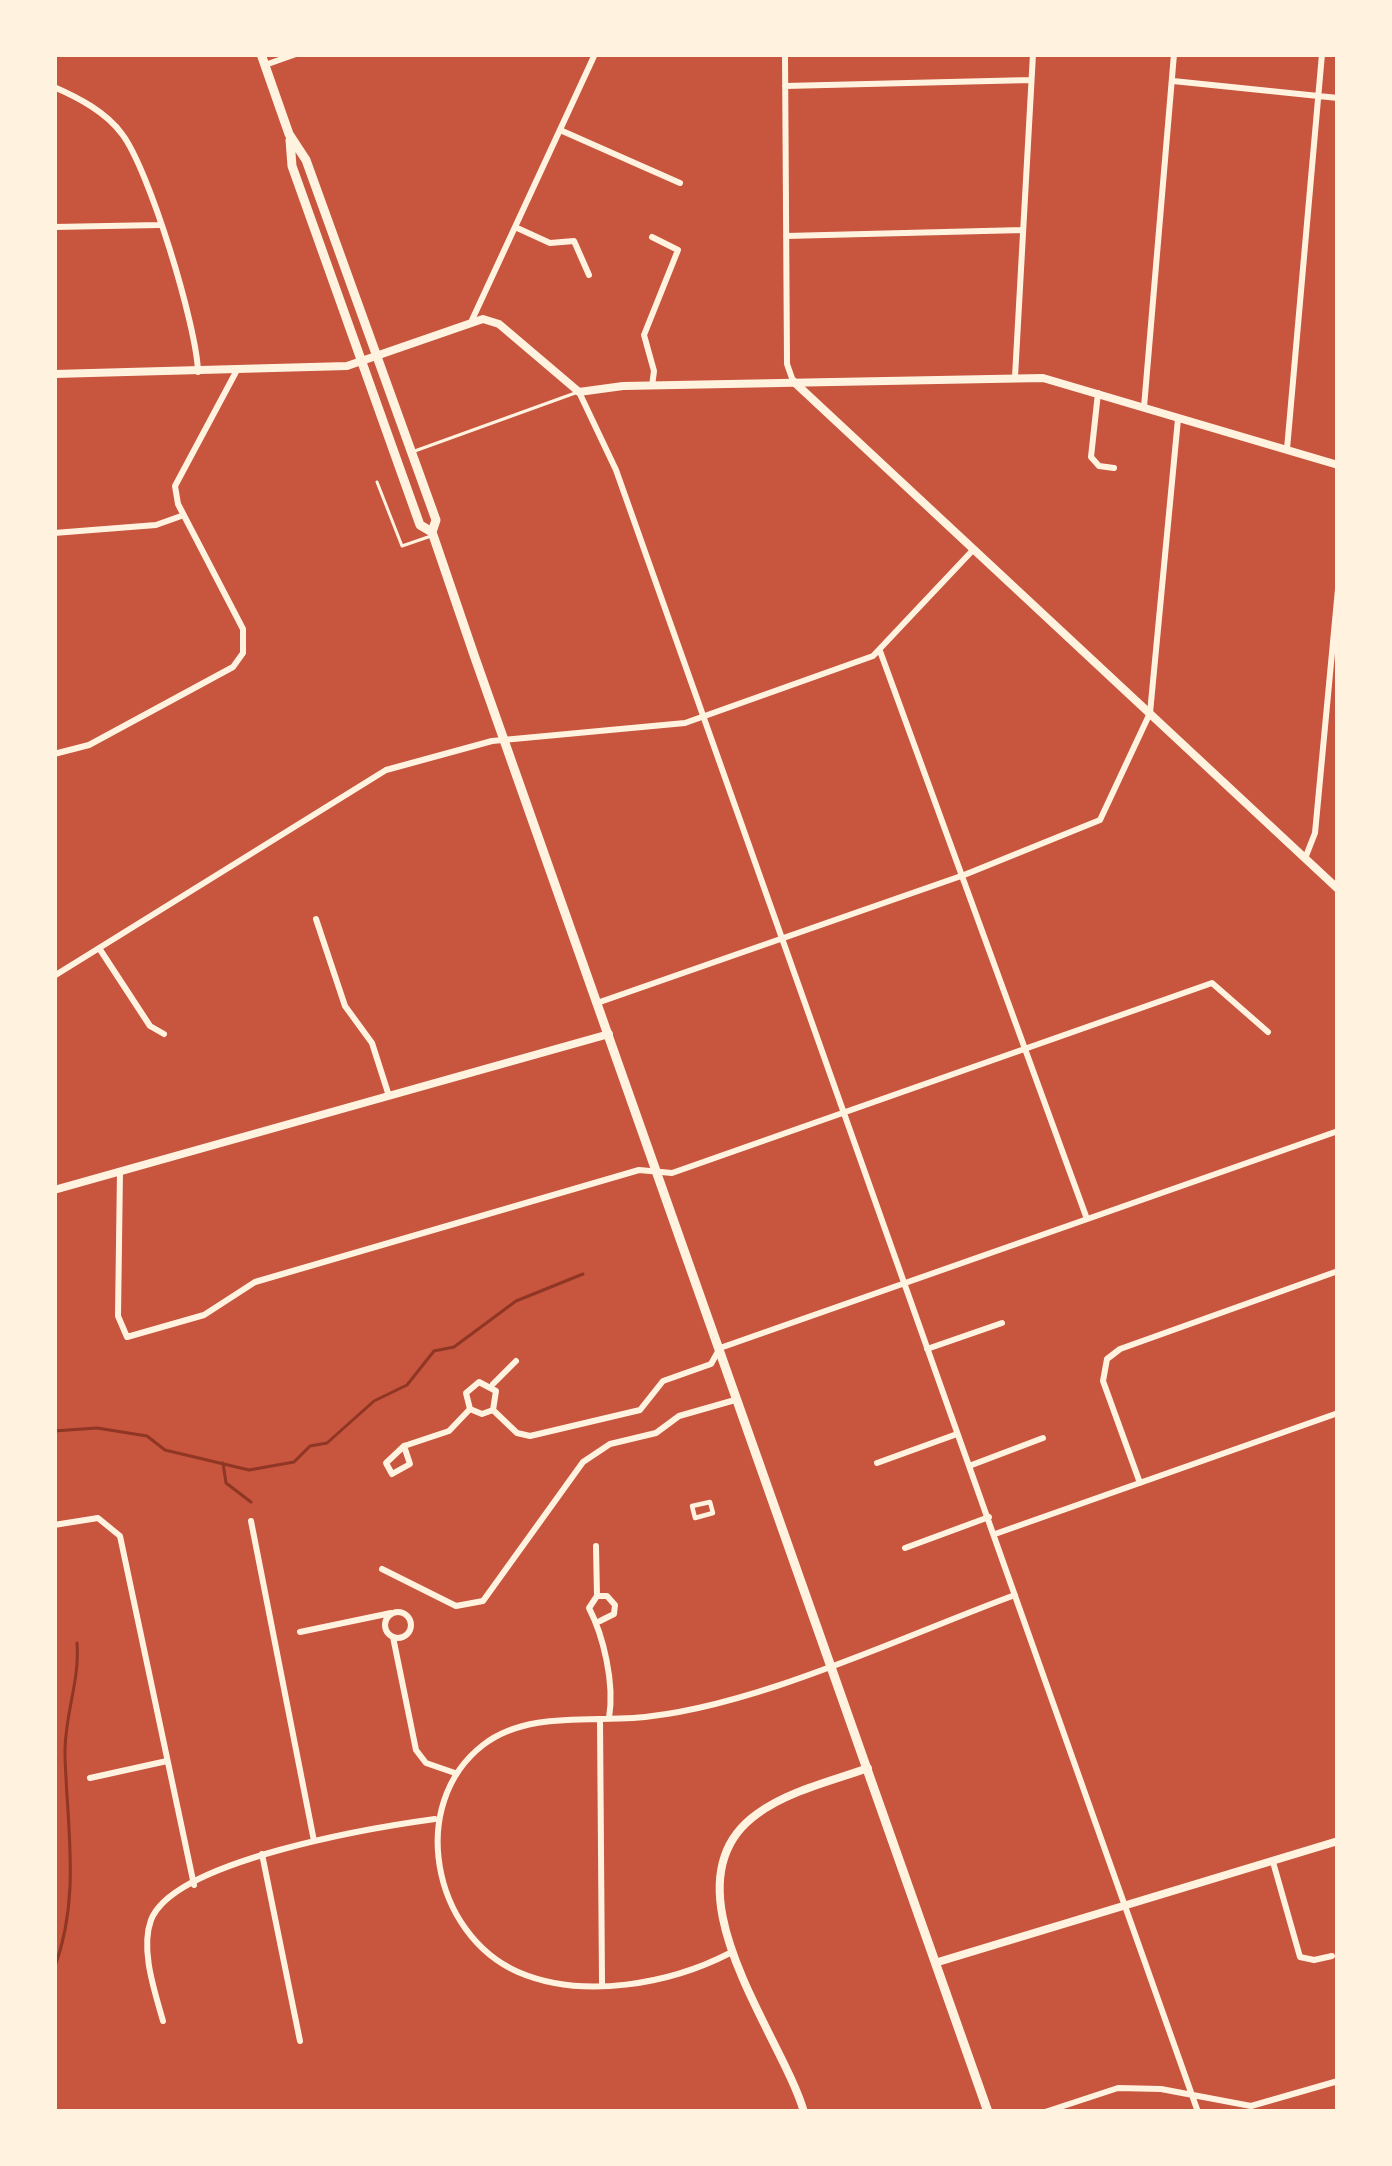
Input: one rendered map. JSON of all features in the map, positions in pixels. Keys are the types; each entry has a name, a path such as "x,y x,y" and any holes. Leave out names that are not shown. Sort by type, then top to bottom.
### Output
{"main road":[{"path":"263,60 289,134 306,160 436,520 433,533 988,2112"},
{"path":"289,134 292,166 420,524 433,533"}],"street":[{"path":"263,60 296,54"},
{"path":"472,320 596,54"},
{"path":"785,54 787,364 793,381 1338,889"},
{"path":"1015,377 1033,54"},
{"path":"1144,406 1174,54"},
{"path":"1287,449 1322,54"},
{"path":"785,86 1031,80"},
{"path":"1173,81 1338,98"},
{"path":"54,87 119,129 134,153 194,328 198,372"},
{"path":"560,130 680,184"},
{"path":"54,227 159,226"},
{"path":"515,226 547,242 574,241 589,275"},
{"path":"786,236 1023,230"},
{"path":"652,237 679,250 643,338 654,371 652,386"},
{"path":"54,374 198,372 362,361 472,320 499,324 579,392 616,470 1198,2112"},
{"path":"54,754 89,746 233,667 245,638 175,495 177,478 237,370"},
{"path":"579,392 793,381 1050,379 1338,465"},
{"path":"1098,393 1091,457 1095,464 1114,468"},
{"path":"597,1003 1096,824 1121,784 1150,713 1178,417"},
{"path":"54,532 156,525 184,515"},
{"path":"54,976 368,778 405,763 505,740 703,718 880,652 973,550"},
{"path":"1306,856 1316,821 1338,590"},
{"path":"880,652 1087,1219"},
{"path":"316,919 345,1006 372,1042 389,1096"},
{"path":"98,948 150,1026 164,1034"},
{"path":"120,1171 118,1316 127,1337 204,1315 255,1282 639,1170 672,1173 1212,983 1268,1032"},
{"path":"54,1190 608,1034"},
{"path":"494,1410 517,1432 530,1436 640,1410 663,1381 711,1364 720,1348 1338,1131"},
{"path":"1140,1484 1103,1382 1107,1359 1120,1349 1338,1271"},
{"path":"927,1349 1002,1323"},
{"path":"492,1385 515,1361"},
{"path":"479,1382 492,1385 498,1396 494,1410 482,1414 470,1409 465,1397 470,1387 479,1382"},
{"path":"382,1569 456,1606 483,1601 593,1454 656,1433 679,1416 738,1399"},
{"path":"404,1446 410,1464 392,1474 386,1467 388,1459 404,1446 448,1431 470,1409"},
{"path":"995,1534 1338,1413"},
{"path":"877,1463 957,1434"},
{"path":"969,1466 1043,1438"},
{"path":"54,1525 91,1517 111,1524 120,1536 194,1885"},
{"path":"905,1548 989,1517"},
{"path":"251,1521 314,1841"},
{"path":"596,1546 597,1596 589,1608 600,1621 612,1698 605,1719 602,1983"},
{"path":"730,1953 677,1978 558,1983 525,1975 478,1943 444,1882 435,1819 455,1773 485,1743 509,1730 635,1718 735,1697 1015,1595"},
{"path":"597,1596 608,1596 615,1605 611,1618 600,1621"},
{"path":"391,1613 385,1624 393,1637 416,1750 426,1763 455,1773"},
{"path":"300,1632 404,1613 411,1623 406,1635 393,1637"},
{"path":"90,1778 166,1761"},
{"path":"804,2112 790,2073 730,1953 724,1873 738,1833 773,1804 868,1768"},
{"path":"163,2021 148,1932 161,1905 262,1854 435,1819"},
{"path":"938,1962 1338,1841"},
{"path":"262,1854 301,2041"},
{"path":"1273,1862 1297,1951 1307,1960 1332,1955"},
{"path":"1045,2112 1118,2088 1192,2094 1251,2106 1338,2080"}],"lane":[{"path":"410,452 579,392"},
{"path":"377,482 402,546 433,533"}],"waterway":[{"path":"54,1431 97,1428 147,1436 165,1450 249,1470 294,1462 310,1446 327,1443 374,1401 407,1385 434,1351 454,1347 516,1301 583,1274"},
{"path":"223,1463 226,1483 251,1502"},
{"path":"54,1969 70,1889 65,1741 77,1643"}]}
